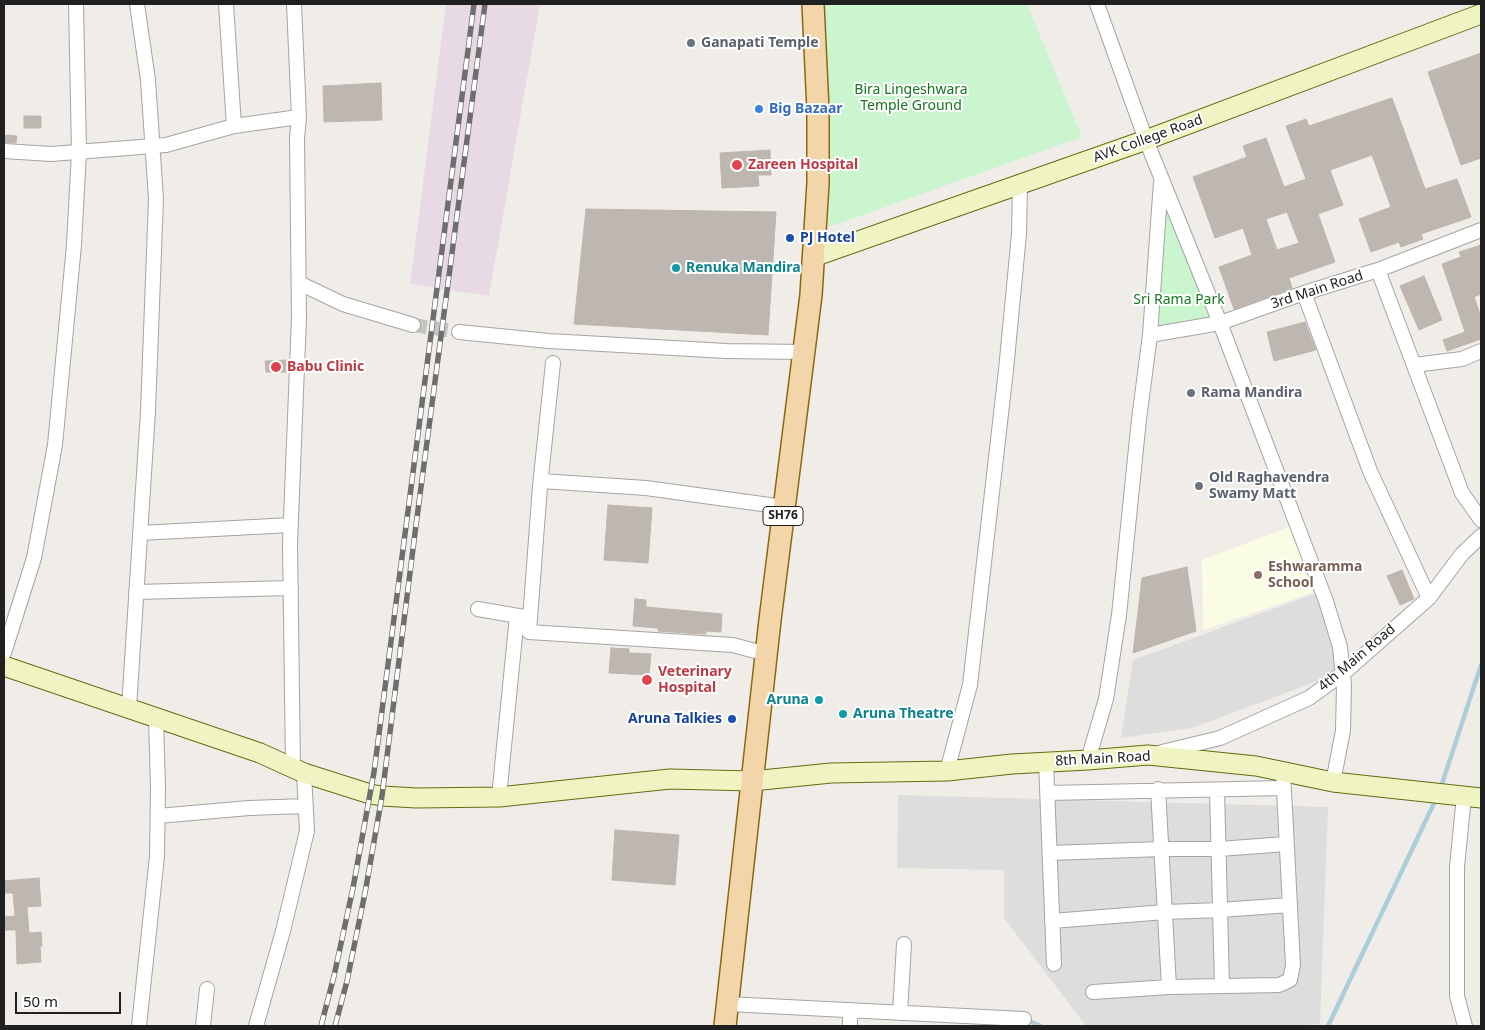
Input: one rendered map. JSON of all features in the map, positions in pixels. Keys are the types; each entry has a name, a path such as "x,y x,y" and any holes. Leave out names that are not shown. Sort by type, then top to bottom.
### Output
{"main road":[{"name":"SH76","path":"725,1026 766,654 811,295 818,183 818,110 813,4"}],"street":[{"path":"4,653 34,558 55,445 74,245 79,152 76,4"},
{"path":"129,708 153,305 156,199 154,146 148,80 137,4"},
{"path":"226,4 234,126"},
{"path":"256,1026 283,931 307,831 306,806 298,771 291,588 291,525 299,283 297,138 299,117 294,4"},
{"path":"1097,4 1146,140 1220,323 1326,601 1340,647 1344,685 1343,731 1333,782"},
{"name":"AVK College Road","path":"813,257 1146,140 1481,14"},
{"path":"4,151 51,154 166,145 234,126 299,117"},
{"path":"1088,760 1106,699 1119,614 1139,419 1150,335 1161,177"},
{"path":"947,770 970,685 1007,361 1019,234 1020,185"},
{"name":"3rd Main Road","path":"1150,335 1220,323 1304,293 1378,270 1481,230"},
{"path":"1378,270 1462,493 1481,520"},
{"path":"299,283 343,304 413,325"},
{"path":"1304,293 1370,471 1429,598"},
{"path":"459,332 558,342 726,351 804,352"},
{"path":"1414,365 1462,360 1481,350"},
{"path":"499,797 541,481 553,363"},
{"path":"541,481 646,488 784,507"},
{"path":"140,533 291,525"},
{"name":"4th Main Road","path":"1148,755 1220,738 1308,698 1343,673 1429,598 1462,554 1481,536"},
{"path":"136,592 291,588"},
{"path":"478,609 523,617"},
{"path":"523,617 529,632 733,645 766,654"},
{"name":"8th Main Road","path":"4,666 260,752 298,771 370,794 382,796 416,798 499,797 670,779 752,781 831,773 947,770 1148,755 1256,766 1284,780 1333,782 1473,797"},
{"path":"140,1026 156,856 158,787 156,718"},
{"path":"1046,762 1054,964"},
{"path":"1048,793 1158,789 1217,790 1284,780 1293,965 1290,980 1280,985 1222,985 1093,992"},
{"path":"1158,789 1169,987"},
{"path":"1217,790 1222,985"},
{"path":"1465,1026 1457,996 1457,867 1473,797"},
{"path":"158,816 249,808 306,806"},
{"path":"1050,853 1218,849 1286,844"},
{"path":"1052,921 1290,905"},
{"path":"900,1012 904,944"},
{"path":"203,1026 207,989"},
{"path":"728,1004 1024,1019"},
{"path":"850,1010 850,1026"}],"shaded area":[{"path":"446,4 540,4 489,296 410,284"},
{"name":"Eshwaramma School","path":"1292,526 1320,590 1203,630 1202,560"},
{"path":"1322,591 1350,669 1192,728 1121,738 1133,660"},
{"path":"898,795 1328,807 1320,1024 1293,1026 1086,1026 1004,918 1004,870 897,868"}],"green space":[{"name":"Bira Lingeshwara Temple Ground","path":"812,4 1027,4 1082,137 820,230"},
{"name":"Sri Rama Park","path":"1163,194 1213,318 1153,331"}],"building":[{"path":"1481,53 1481,158 1461,165 1428,72"},
{"path":"381,83 382,120 324,122 323,86"},
{"path":"1392,98 1425,189 1457,179 1471,217 1421,234 1423,239 1401,247 1399,242 1371,252 1359,219 1391,207 1372,155 1330,170 1343,205 1318,214 1335,262 1289,278 1292,288 1234,309 1219,267 1252,255 1243,228 1215,238 1193,177 1247,157 1243,146 1266,138 1284,187 1306,179 1286,126 1306,119 1309,126","holes":["1287,212 1299,243 1277,250 1266,219"]},
{"path":"24,116 41,116 41,128 24,128"},
{"path":"4,135 17,136 16,143 4,142"},
{"path":"770,150 771,175 758,175 759,186 722,188 720,153"},
{"name":"Renuka Mandira","path":"586,209 776,212 768,335 574,324"},
{"path":"1481,245 1481,294 1474,297 1481,317 1481,339 1447,351 1443,340 1465,332 1442,264 1461,257 1459,252"},
{"path":"1424,276 1442,320 1419,330 1400,286"},
{"path":"1305,322 1316,350 1274,361 1267,332"},
{"path":"289,360 288,372 266,372 265,361"},
{"path":"608,505 652,508 648,563 604,560"},
{"path":"1187,567 1196,631 1133,653 1142,578"},
{"path":"1402,570 1414,599 1400,605 1387,576"},
{"path":"635,599 646,600 646,607 722,614 721,632 706,631 706,634 687,633 658,631 658,628 633,626"},
{"path":"611,648 629,649 629,653 651,654 649,675 609,673"},
{"path":"615,830 679,835 675,885 612,880"},
{"path":"39,878 41,906 27,907 29,933 41,932 41,962 17,964 16,930 4,930 4,917 15,916 13,893 4,893 4,881"}],"waterway":[{"path":"1440,790 1481,665"},
{"path":"1328,1026 1437,797"},
{"path":"1027,1020 1041,1026"}],"tunnel":[{"path":"413,325 459,332"}],"railway":[{"path":"321,1026 353,888 374,772 474,4"},
{"path":"335,1026 347,981 365,893 382,796 485,4"}],"place":[{"name":"Ganapati Temple","path":"691,43"},
{"name":"Big Bazaar","path":"759,109"},
{"name":"Zareen Hospital","path":"737,165"},
{"name":"PJ Hotel","path":"790,238"},
{"name":"Renuka Mandira","path":"676,268"},
{"name":"Babu Clinic","path":"276,367"},
{"name":"Rama Mandira","path":"1191,393"},
{"name":"Old Raghavendra Swamy Matt","path":"1199,486"},
{"name":"Eshwaramma School","path":"1258,575"},
{"name":"Veterinary Hospital","path":"647,680"},
{"name":"Aruna","path":"819,700"},
{"name":"Aruna Theatre","path":"843,714"},
{"name":"Aruna Talkies","path":"732,719"}]}
